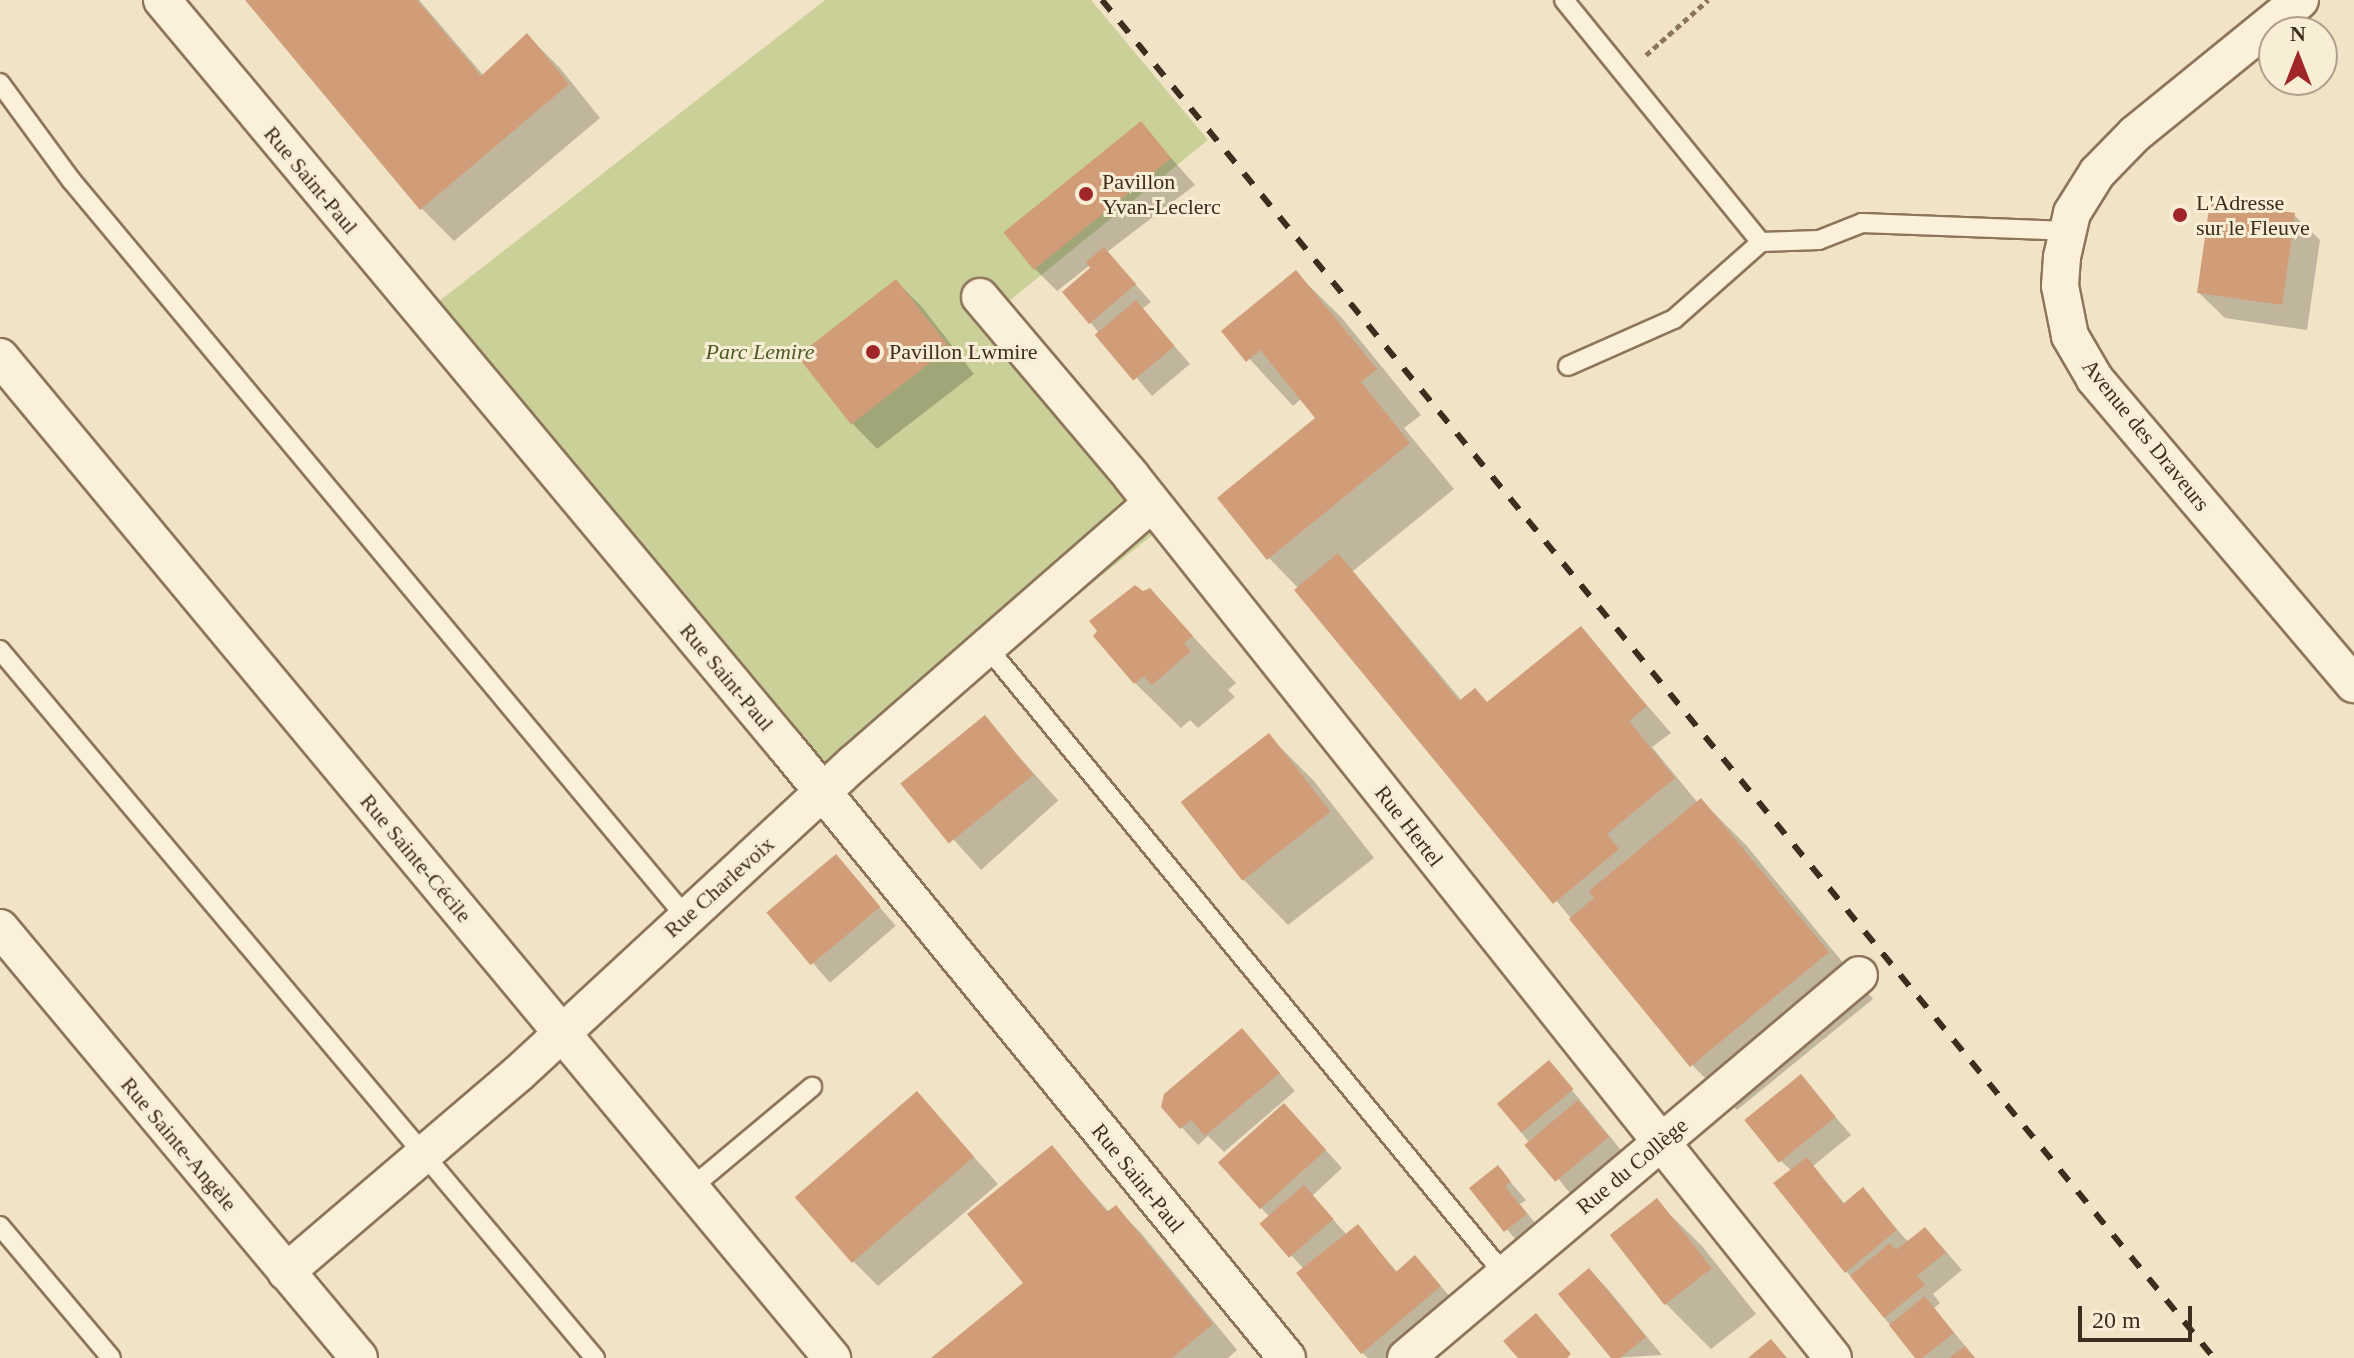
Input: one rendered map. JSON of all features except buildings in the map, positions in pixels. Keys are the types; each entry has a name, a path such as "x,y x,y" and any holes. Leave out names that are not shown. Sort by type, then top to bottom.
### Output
{"street":[{"name":"Rue Saint-Paul","path":"162,0 823,792 1287,1358"},
{"name":"Avenue des Draveurs","path":"2300,0 2120,147 2087,184 2067,231 2060,272 2061,298 2066,326 2083,361 2354,684"},
{"name":"Rue Hertel","path":"980,297 1152,503 1833,1358"},
{"name":"Rue Sainte-Cécile","path":"0,357 832,1358"},
{"name":"Rue Charlevoix","path":"286,1272 424,1154 823,792 1152,503"},
{"name":"Rue Sainte-Angèle","path":"0,928 359,1358"},
{"name":"Rue du Collège","path":"1406,1358 1859,975"}],"lane":[{"path":"1564,0 1761,242"},
{"path":"0,83 71,180 686,917"},
{"path":"1568,366 1674,319 1761,242 1819,240 1862,223 2067,231"},
{"path":"987,647 1504,1274"},
{"path":"0,650 595,1358"},
{"path":"691,1188 812,1087"},
{"path":"0,1226 111,1358"}],"path":[{"path":"1624,73 1708,0"}],"green space":[{"name":"Parc Lemire","path":"825,0 1091,0 1208,140 993,314 1180,513 834,789 424,313"}],"railway":[{"path":"1102,0 2214,1358"}],"place":[{"name":"Pavillon Yvan-Leclerc","path":"1086,194"},
{"name":"L'Adresse sur le Fleuve","path":"2180,215"},
{"name":"Pavillon Lwmire","path":"873,352"}]}
